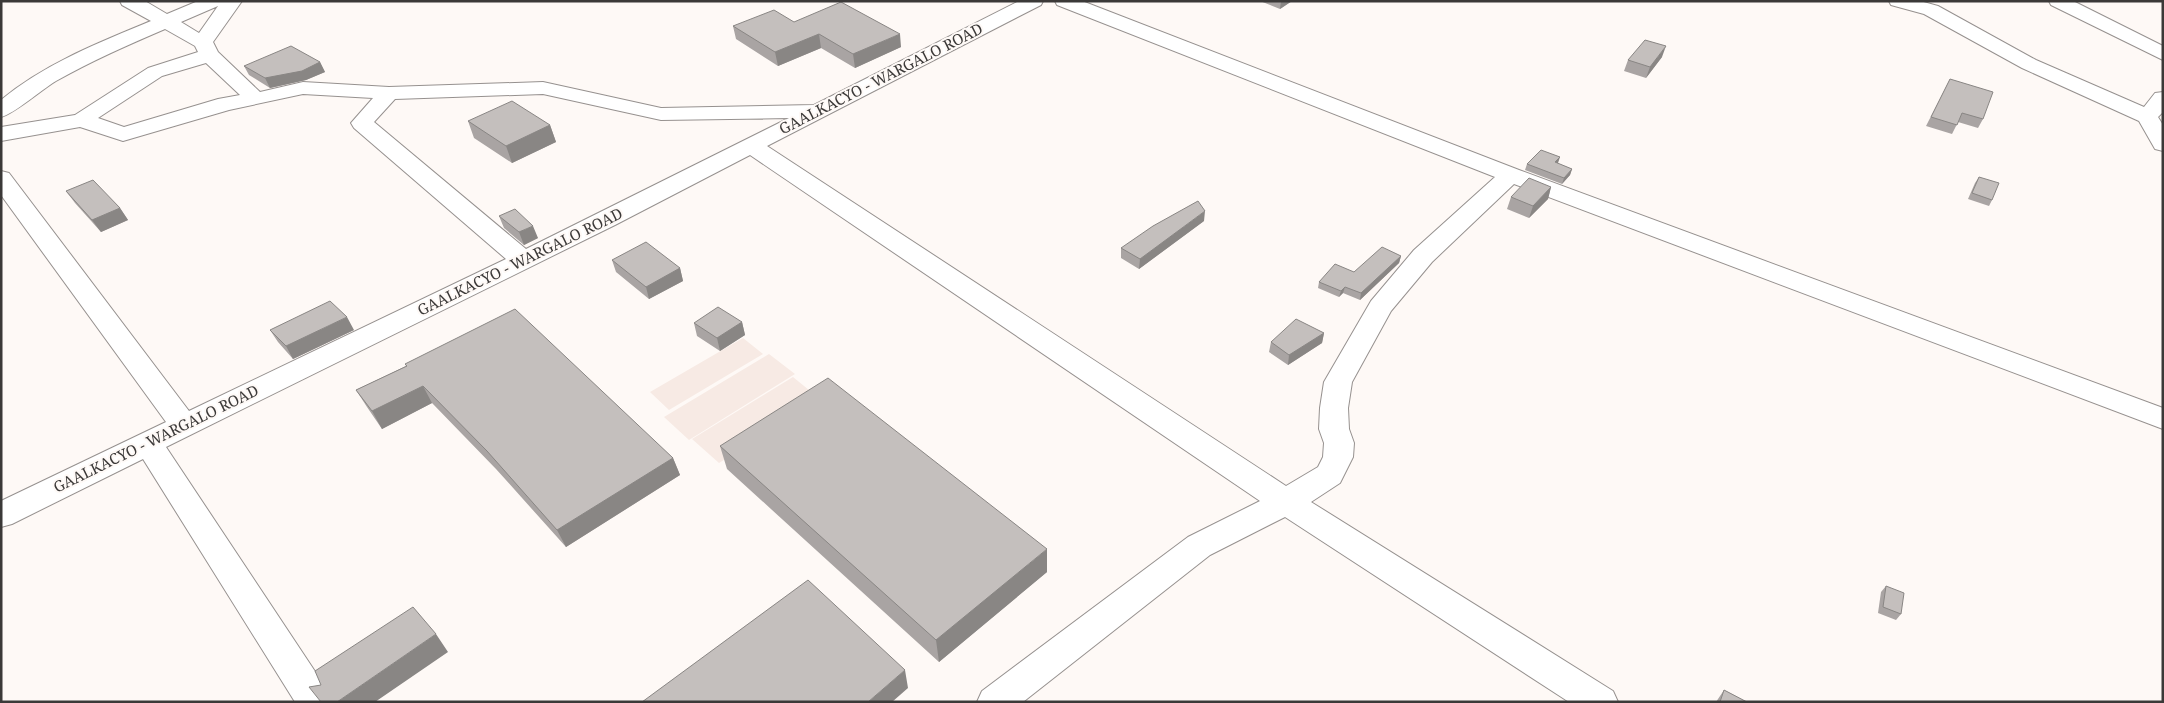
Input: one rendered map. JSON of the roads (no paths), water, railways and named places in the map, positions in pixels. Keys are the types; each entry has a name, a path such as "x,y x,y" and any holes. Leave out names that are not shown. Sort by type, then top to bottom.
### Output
{"street":[{"path":"129,1 143,7 207,49 256,99"},
{"path":"1,111 18,95 65,67 215,1"},
{"path":"1,134 81,120 155,72 207,49 217,20 233,1"},
{"name":"GAALKACYO - WARGALO ROAD","path":"1,515 523,260 1034,1"},
{"path":"1064,1 1511,175 2163,419"},
{"path":"1898,1 1931,10 2029,64 2147,117 2163,144"},
{"path":"2058,1 2163,54"},
{"path":"81,120 123,134 226,104 303,88 389,93 543,88 661,114 819,111"},
{"path":"389,93 362,123 523,260"},
{"path":"2147,117 2163,98"},
{"path":"751,146 1286,502 1600,702"},
{"path":"995,702 1200,546 1286,502 1329,475 1338,457 1339,443 1334,429 1334,408 1338,382 1380,307 1423,256 1511,175"},
{"path":"1,178 184,425"},
{"path":"148,443 315,702"}]}
